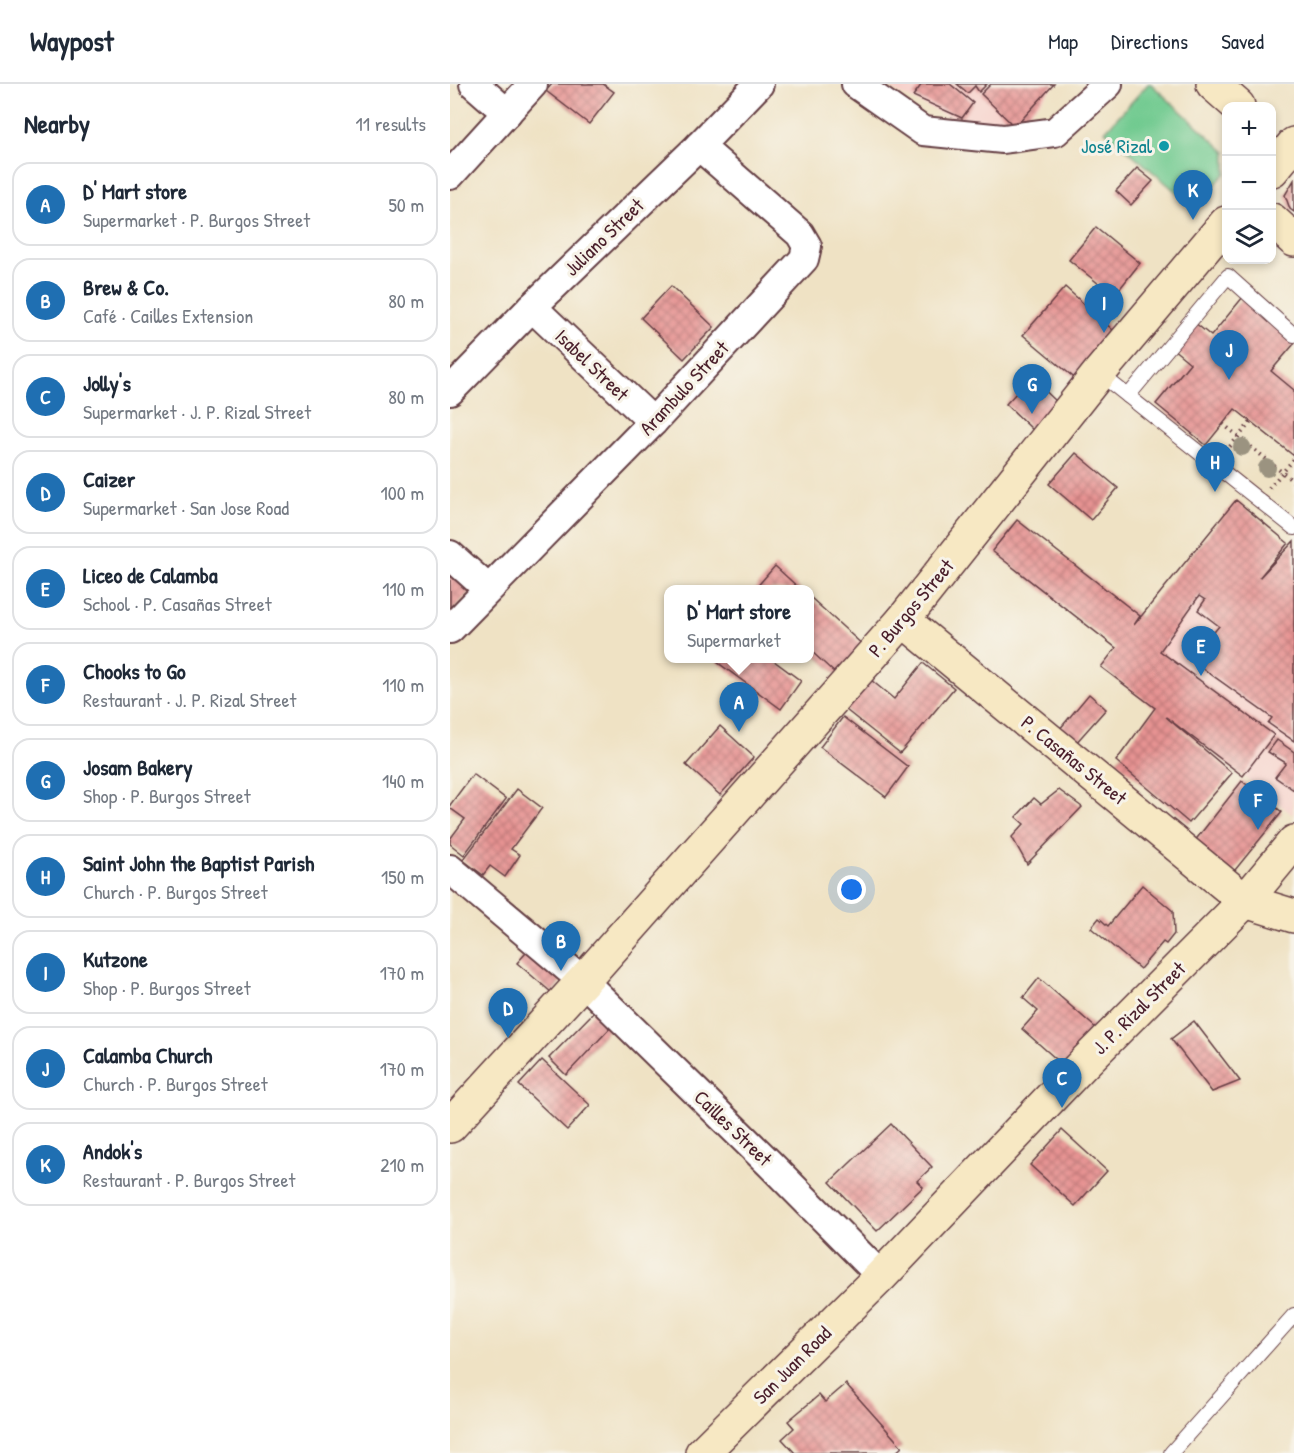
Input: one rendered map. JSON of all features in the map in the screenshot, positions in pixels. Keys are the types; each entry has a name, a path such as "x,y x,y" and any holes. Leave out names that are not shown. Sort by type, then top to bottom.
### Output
{"street":[{"path":"474,84 507,113"},
{"path":"450,175 533,84"},
{"name":"Juliano Street","path":"450,391 759,84"},
{"path":"856,84 923,131 1003,139 1055,132 1108,84"},
{"path":"1213,84 1233,102"},
{"name":"Arambulo Street","path":"450,629 652,422 804,259 807,246 800,234 699,146"},
{"path":"1276,224 1294,240"},
{"name":"P. Burgos Street","path":"450,1126 583,981 903,620 1099,373 1222,229"},
{"name":"Isabel Street","path":"532,307 652,422"},
{"path":"450,555 488,589"},
{"name":"P. Casañas Street","path":"903,620 1245,901"},
{"name":"J. P. Rizal Street","path":"881,1276 1083,1064 1245,901 1294,842"},
{"name":"Cailles Street","path":"450,869 583,981 881,1276"},
{"path":"1245,901 1294,916"},
{"name":"San Juan Road","path":"702,1453 881,1276"}],"lane":[{"path":"1128,396 1228,276 1294,335"},
{"path":"1099,373 1294,528"},
{"path":"1171,1453 1294,1315"}],"path":[{"path":"1215,465 1251,422"},
{"path":"1222,424 1294,482"},
{"path":"1259,500 1294,459"}],"shaded area":[{"path":"895,84 1056,84 1007,137 948,117 892,90"},
{"path":"1199,545 1252,585 1294,688 1268,723 1294,741 1293,815 1101,667"}],"green space":[{"path":"1148,84 1151,84 1222,148 1222,177 1194,207 1105,131"}],"building":[{"path":"552,84 603,84 614,92 589,124 546,91"},
{"path":"922,84 950,84 973,103 962,118 913,96"},
{"path":"957,84 987,84 979,92 975,86 968,93"},
{"path":"991,84 1054,84 1015,127 981,94"},
{"path":"1137,168 1153,181 1131,205 1116,191"},
{"path":"1294,180 1294,212 1290,209 1285,195"},
{"path":"1096,227 1140,263 1114,296 1069,260"},
{"path":"671,286 714,327 684,359 641,318"},
{"path":"1065,287 1123,339 1084,386 1023,335"},
{"path":"1243,297 1294,338 1294,344 1271,371 1294,390 1294,456 1235,409 1206,445 1156,404 1190,363 1172,348 1194,322 1211,336"},
{"path":"1031,377 1059,404 1034,431 1006,404"},
{"path":"1076,453 1118,488 1091,520 1049,484"},
{"path":"1236,500 1288,543 1259,578 1294,541 1294,741 1268,723 1272,718 1191,660 1219,626 1198,610 1205,600 1199,596 1160,651 1274,735 1243,776 1166,717 1232,773 1189,823 1116,761 1155,708 1101,667 1116,648 992,551 1017,520 1140,616 1134,625"},
{"path":"450,565 474,588 450,613"},
{"path":"775,566 796,585 758,585"},
{"path":"814,601 865,647 838,676 814,654"},
{"path":"718,663 777,663 801,681 781,709"},
{"path":"923,663 954,688 900,753 846,710 871,680 894,699"},
{"path":"1089,694 1106,709 1075,744 1059,730"},
{"path":"843,717 908,767 886,797 820,747"},
{"path":"720,726 754,757 720,795 686,765"},
{"path":"1277,740 1294,752 1294,790 1275,777 1286,763 1268,752"},
{"path":"473,774 506,799 464,855 450,844 450,839 465,819 450,808 450,805"},
{"path":"1242,781 1282,812 1231,875 1194,842"},
{"path":"517,789 542,808 511,849 520,855 505,877 490,866 483,875 463,860"},
{"path":"1059,790 1082,807 1027,864 1012,837 1024,824 1016,817 1034,798 1041,804"},
{"path":"1142,885 1173,911 1174,934 1166,944 1163,942 1140,969 1091,928 1099,918 1108,926"},
{"path":"534,944 568,973 552,993 517,963"},
{"path":"1039,978 1097,1029 1064,1066 1022,1029 1038,1011 1023,998"},
{"path":"595,1011 612,1026 566,1075 549,1058"},
{"path":"1194,1021 1240,1081 1212,1092 1171,1039"},
{"path":"542,1060 590,1105 567,1130 519,1085"},
{"path":"891,1124 932,1167 917,1181 923,1187 877,1231 830,1182"},
{"path":"1062,1130 1107,1171 1075,1206 1030,1165"},
{"path":"846,1384 902,1447 895,1453 795,1453 782,1439 794,1428 788,1421 819,1395 825,1402"}],"place":[{"name":"José Rizal","path":"1164,146"},
{"name":"Andok's","path":"1193,220"},
{"name":"Kutzone","path":"1104,333"},
{"name":"Calamba Church","path":"1229,380"},
{"name":"Josam Bakery","path":"1032,414"},
{"name":"Saint John the Baptist Parish","path":"1215,492"},
{"name":"Liceo de Calamba","path":"1201,676"},
{"name":"D' Mart store","path":"739,732"},
{"name":"Chooks to Go","path":"1258,830"},
{"name":"Brew & Co.","path":"561,971"},
{"name":"Caizer","path":"508,1038"},
{"name":"Jolly's","path":"1062,1108"}]}
